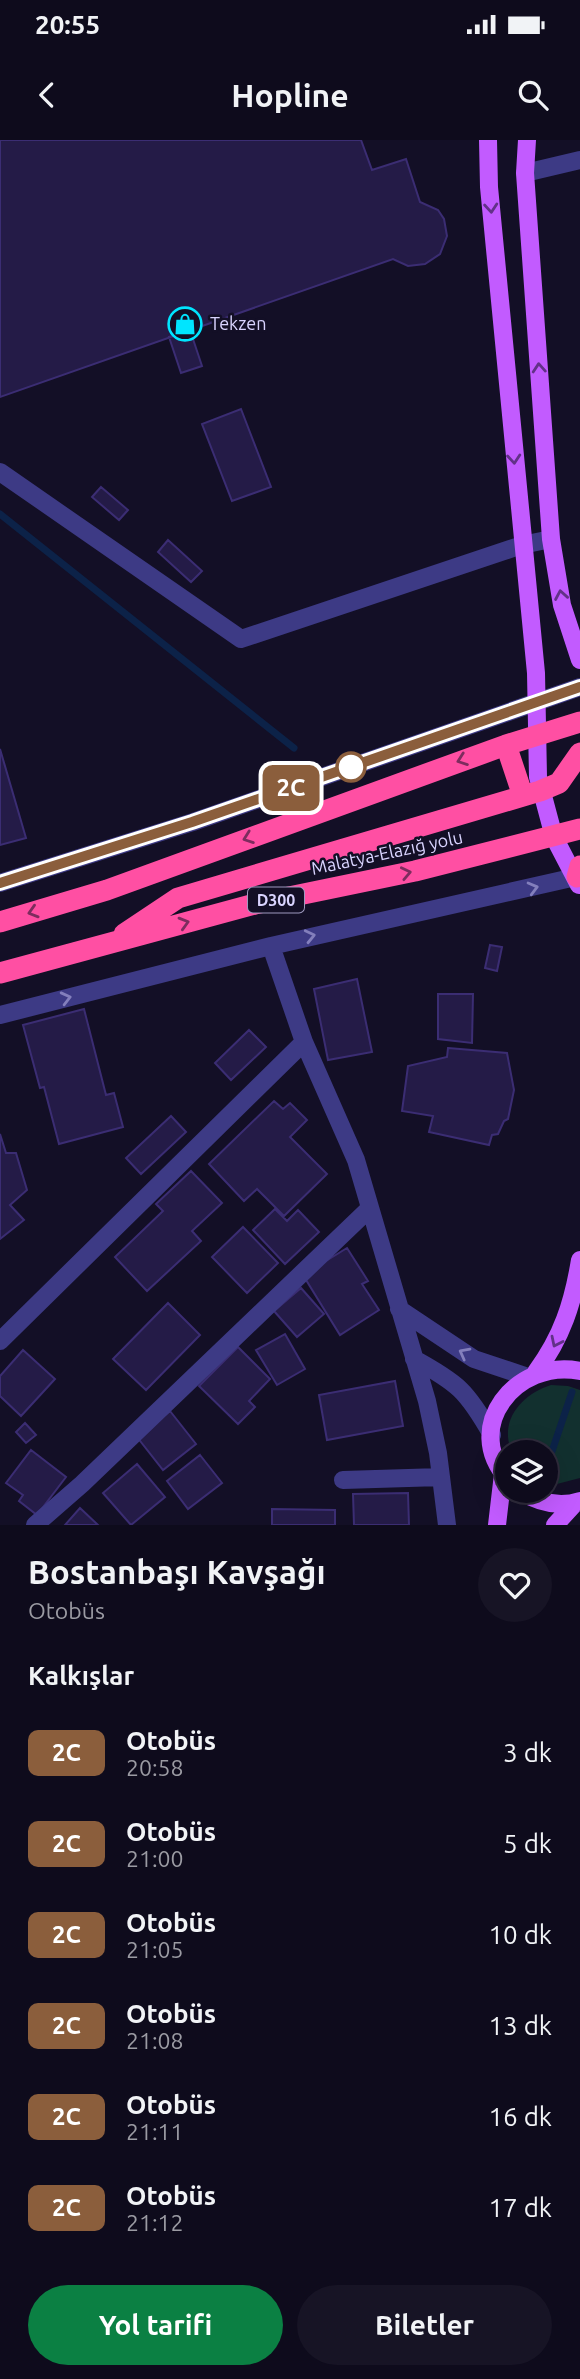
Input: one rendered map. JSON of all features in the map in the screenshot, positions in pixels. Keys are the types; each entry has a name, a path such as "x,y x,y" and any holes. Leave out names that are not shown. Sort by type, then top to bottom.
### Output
{"highway":[{"path":"0,922 107,890 506,745 580,722"},
{"path":"506,745 532,794"},
{"path":"108,945 178,898 532,794 559,783 580,753"},
{"name":"Malatya-Elazığ yolu","path":"0,973 255,904 415,871 580,829"}],"main road":[{"path":"488,140 489,187 538,702 532,794 554,837 579,876"},
{"path":"527,140 525,173 551,539 562,605 580,660"},
{"path":"495,1457 492,1435 502,1401 532,1375 559,1339 573,1302 580,1260"},
{"path":"532,1375 551,1368 580,1371"},
{"path":"547,1503 555,1505 578,1502"},
{"path":"555,1525 578,1502"},
{"path":"497,1525 501,1503"}],"street":[{"path":"525,173 580,160"},
{"path":"0,472 241,639 522,545 551,539"},
{"path":"0,883 192,822 580,687"},
{"path":"0,1015 271,946 579,876"},
{"path":"271,946 304,1042 356,1160 427,1401 442,1477 447,1525"},
{"path":"0,1341 304,1042"},
{"path":"35,1525 82,1484 370,1208"},
{"path":"399,1309 464,1353 532,1375"},
{"path":"414,1359 451,1378 463,1389 492,1435"},
{"path":"343,1480 442,1477"}],"green space":[{"path":"551,1385 580,1390 580,1478 558,1484 558,1440 508,1440 508,1430 515,1410 540,1389"}],"building":[{"path":"0,140 361,140 372,170 406,159 420,202 438,210 444,219 447,236 440,254 425,264 408,266 393,259 0,397"},
{"path":"190,330 202,366 181,373 169,337"},
{"path":"241,409 271,487 232,501 202,424"},
{"path":"101,487 128,510 119,520 92,497"},
{"path":"168,540 202,571 191,582 158,552"},
{"path":"0,749 26,838 0,845"},
{"path":"490,945 502,947 497,971 485,968"},
{"path":"357,979 372,1052 328,1060 314,989"},
{"path":"438,994 473,994 472,1043 438,1039"},
{"path":"84,1009 106,1095 114,1093 123,1127 59,1144 44,1087 40,1088 23,1025"},
{"path":"249,1030 266,1047 231,1080 215,1063"},
{"path":"448,1048 507,1053 514,1090 508,1119 504,1121 498,1134 492,1135 489,1145 429,1132 433,1116 402,1111 408,1066 447,1057"},
{"path":"274,1101 283,1109 290,1103 307,1120 290,1137 327,1174 284,1216 257,1189 244,1201 209,1164"},
{"path":"171,1116 186,1132 141,1174 126,1158"},
{"path":"0,1134 6,1153 16,1153 27,1190 10,1205 24,1220 0,1239"},
{"path":"191,1171 222,1203 192,1231 201,1241 147,1291 115,1257 163,1211 156,1204"},
{"path":"275,1209 287,1221 298,1210 319,1232 285,1264 253,1230"},
{"path":"243,1227 278,1263 247,1293 212,1257"},
{"path":"347,1248 368,1281 362,1284 379,1310 340,1335 303,1275"},
{"path":"301,1288 324,1314 297,1337 274,1311"},
{"path":"168,1303 200,1335 146,1390 113,1359"},
{"path":"285,1334 305,1369 277,1385 256,1350"},
{"path":"238,1347 270,1379 249,1401 255,1407 238,1424 199,1386"},
{"path":"23,1350 55,1379 21,1416 0,1396 0,1376"},
{"path":"395,1381 403,1426 327,1440 319,1395"},
{"path":"170,1411 196,1444 163,1470 137,1437"},
{"path":"25,1423 36,1435 26,1443 16,1432"},
{"path":"31,1450 66,1477 37,1515 19,1501 23,1495 6,1483"},
{"path":"200,1455 222,1483 188,1509 167,1481"},
{"path":"137,1464 165,1497 131,1525 103,1493"},
{"path":"408,1493 409,1525 354,1525 353,1494"},
{"path":"80,1508 98,1525 65,1525"},
{"path":"272,1509 335,1510 335,1525 272,1525"}],"waterway":[{"path":"0,514 294,748"},
{"path":"556,1440 572,1392"}],"bus line":[{"name":"2C","path":"0,883 192,822 580,687"}],"place":[{"name":"Tekzen","path":"185,324"}]}
